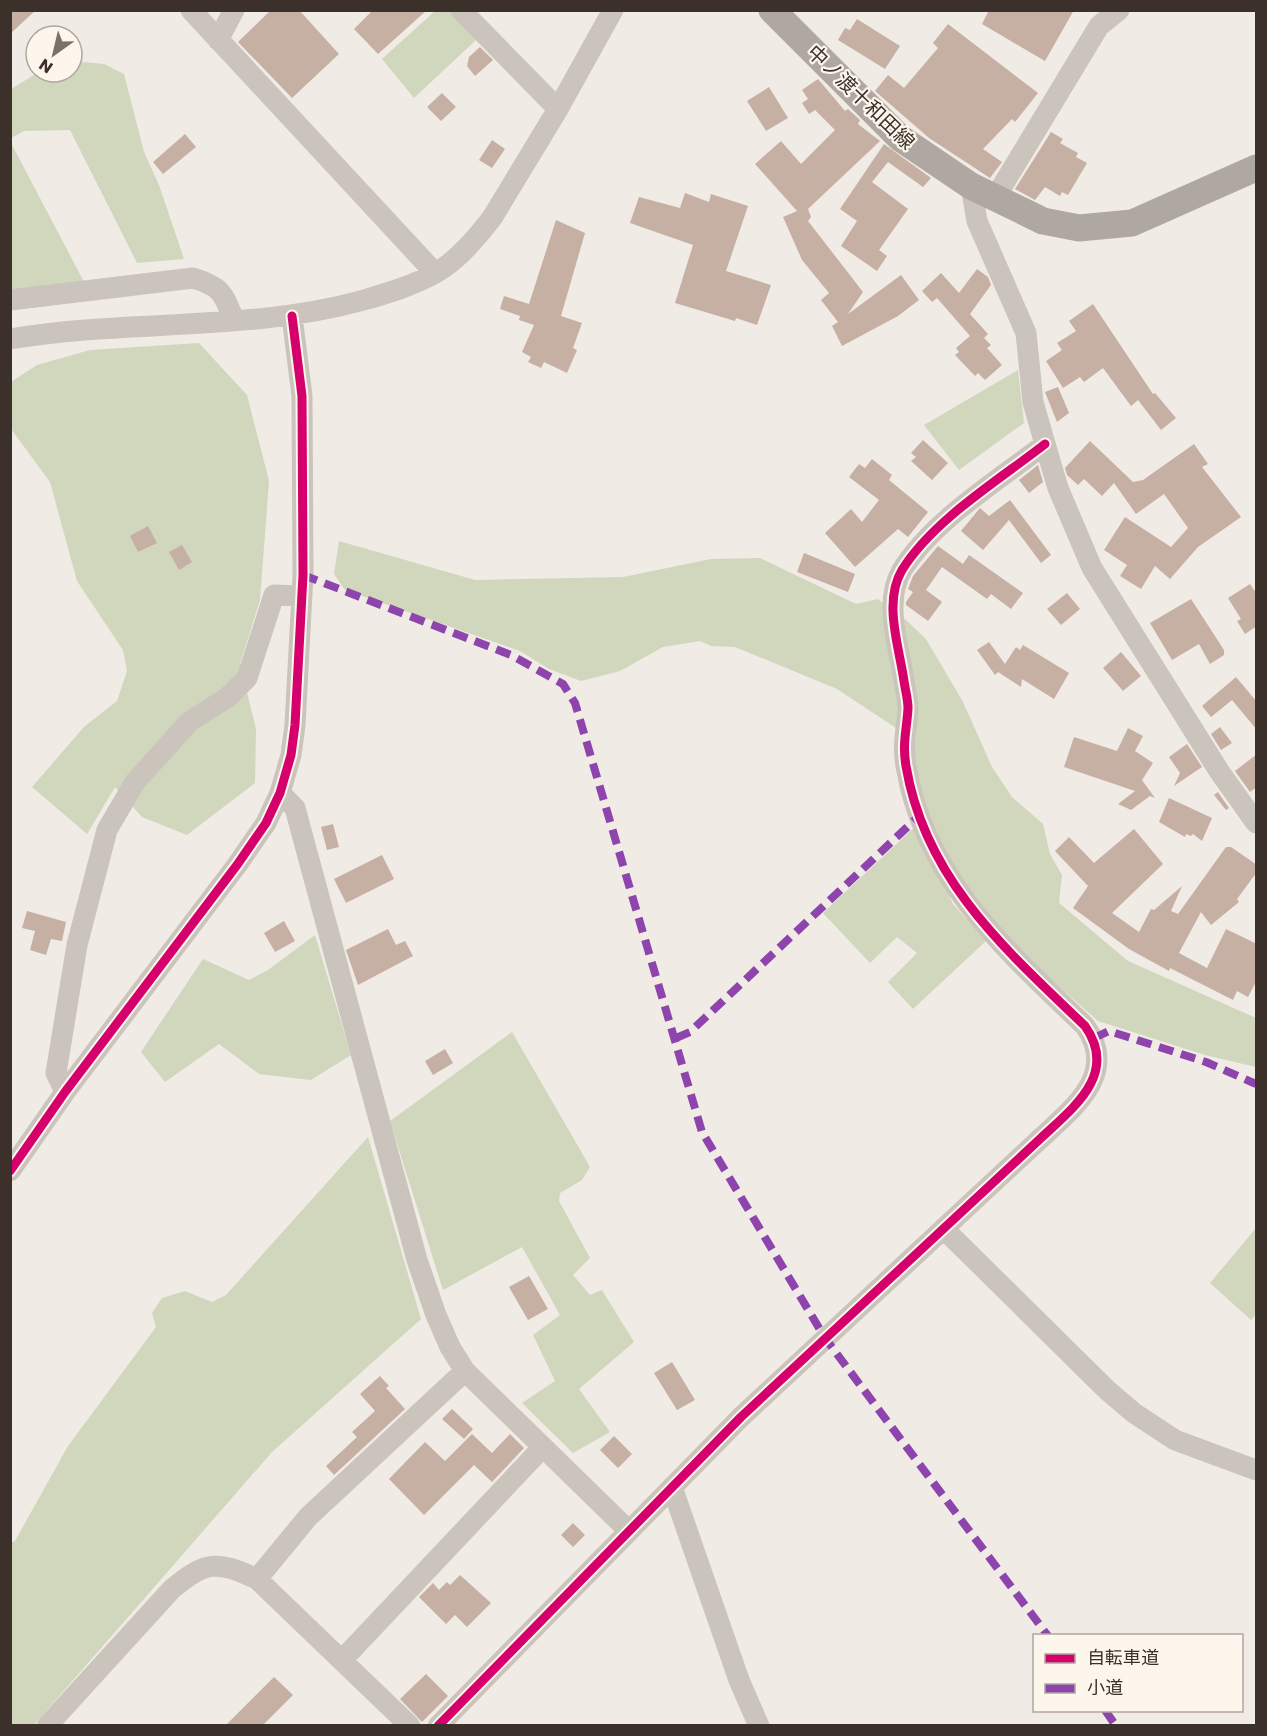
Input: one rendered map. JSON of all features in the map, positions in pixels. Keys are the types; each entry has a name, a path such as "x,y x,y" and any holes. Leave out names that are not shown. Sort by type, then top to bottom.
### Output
{"main road":[{"name":"中ノ渡十和田線","path":"772,10 900,138 971,186 1043,221 1079,228 1111,227 1132,223 1257,168"}],"street":[{"path":"191,10 435,273"},
{"path":"218,40 234,10"},
{"path":"461,10 558,109"},
{"path":"10,339 53,331 292,316 387,293 435,273 479,234 492,218 558,109 613,10"},
{"path":"995,198 1099,26 1119,10"},
{"path":"971,186 976,221 1026,333 1034,402 1058,488 1092,568 1219,771 1257,823"},
{"path":"10,300 193,278 216,285 224,295 234,320"},
{"path":"10,1171 65,1092 237,865 266,823 280,793 291,755 295,725 304,502 302,396 292,316"},
{"path":"441,1724 628,1530 741,1417 945,1230 1077,1103 1091,1084 1097,1068 1094,1038 1085,1026 997,941 959,895 936,852 920,815 906,768 902,741 908,707 891,598 902,571 924,543 947,521 1045,444"},
{"path":"65,1092 56,1073 77,945 107,830 135,782 189,722 228,697 247,678 274,595 300,596"},
{"path":"280,793 295,808 417,1260 450,1347 465,1371 628,1530"},
{"path":"945,1230 1107,1390 1134,1413 1174,1440 1257,1470"},
{"path":"257,1579 308,1517 465,1371"},
{"path":"343,1659 542,1448"},
{"path":"672,1487 739,1680 759,1725"},
{"path":"47,1725 172,1589 191,1574 207,1566 234,1569 257,1579 410,1725"}],"green space":[{"path":"435,11 451,11 476,40 414,98 382,59"},
{"path":"84,62 104,64 124,74 144,152 159,185 184,259 137,263 70,130 24,131 11,138 11,89 24,81 24,84 84,84"},
{"path":"11,143 84,282 11,292"},
{"path":"199,343 247,395 269,481 260,600 240,664 256,729 255,783 187,835 142,817 115,787 87,834 32,787 84,727 117,701 127,671 123,650 77,581 50,482 11,429 11,382 37,365 90,350"},
{"path":"1018,370 1024,423 959,470 924,425"},
{"path":"339,541 475,580 623,577 711,559 760,558 856,604 878,599 926,639 963,702 992,767 1012,797 1043,824 1050,854 1062,875 1059,903 1128,961 1256,1018 1256,1067 1205,1055 1098,1021 1019,951 949,864 896,728 837,689 735,647 711,646 700,641 663,647 620,671 581,681 549,669 520,651 345,590 334,574"},
{"path":"918,824 953,904 986,941 913,1009 888,982 917,953 897,937 870,963 823,913"},
{"path":"315,935 351,1055 311,1080 259,1074 219,1044 165,1082 141,1052 203,959 249,980 268,970"},
{"path":"512,1032 590,1167 582,1180 560,1193 559,1201 590,1258 573,1275 590,1295 602,1290 634,1342 579,1389 610,1432 573,1453 522,1403 555,1381 533,1335 560,1315 522,1247 443,1290 390,1121"},
{"path":"368,1137 421,1319 272,1452 34,1725 11,1725 10,1543 15,1541 68,1446 156,1327 152,1313 162,1298 185,1291 212,1302 226,1295"},
{"path":"1256,1228 1256,1314 1251,1320 1210,1283"}],"building":[{"path":"10,10 36,10 10,34"},
{"path":"271,10 299,10 339,54 292,98 238,42"},
{"path":"373,10 427,10 378,54 354,29"},
{"path":"989,10 1074,10 1045,61 982,24"},
{"path":"857,19 900,46 885,69 838,40 845,28 850,30"},
{"path":"948,24 1038,93 1015,122 1012,119 983,149 1002,162 990,178 929,138 875,91 888,75 904,88 938,48 933,43"},
{"path":"480,47 493,60 475,76 467,66 469,57"},
{"path":"818,79 845,111 848,109 860,120 858,124 880,141 808,209 811,217 808,221 863,292 848,314 901,275 919,300 898,316 842,346 832,326 838,322 821,300 829,293 802,260 783,217 797,211 755,164 781,141 801,164 835,130 815,110 809,114 802,103 808,99 802,90"},
{"path":"769,87 788,118 766,131 747,101"},
{"path":"442,93 456,107 441,121 427,107"},
{"path":"1051,132 1063,139 1060,143 1078,153 1076,157 1087,163 1068,195 1062,192 1060,196 1045,187 1035,200 1015,189"},
{"path":"185,134 196,147 163,174 153,162"},
{"path":"492,140 505,149 492,168 479,160"},
{"path":"884,144 931,178 923,187 888,162 872,182 908,209 879,250 887,256 877,271 841,246 857,221 840,209"},
{"path":"685,193 709,202 711,194 748,206 726,271 771,285 757,325 736,318 735,321 675,303 693,245 630,223 639,197 680,208"},
{"path":"556,220 585,233 561,316 582,323 573,348 577,350 567,373 544,362 541,368 528,362 531,357 522,352 534,325 519,320 520,316 500,309 504,296 529,304"},
{"path":"977,269 988,277 991,285 970,314 988,334 984,338 991,345 987,348 1002,365 985,380 978,373 975,376 955,355 959,352 956,348 970,336 937,298 932,302 922,291 941,273 959,293"},
{"path":"1093,304 1153,394 1155,393 1176,418 1161,430 1138,400 1131,406 1103,368 1084,382 1080,377 1063,388 1046,361 1062,350 1057,343 1076,331 1069,321"},
{"path":"1058,387 1069,413 1057,422 1045,392"},
{"path":"923,440 948,463 932,480 911,461 916,457 911,453"},
{"path":"1090,441 1133,482 1143,480 1194,444 1208,464 1202,467 1241,517 1198,547 1170,579 1155,566 1141,589 1120,576 1127,565 1104,550 1125,517 1171,547 1188,528 1164,494 1136,514 1114,483 1102,496 1084,479 1078,485 1067,475 1065,468"},
{"path":"872,459 892,475 889,480 928,512 908,537 898,529 855,567 825,533 851,509 862,522 879,500 849,477 859,464 865,468"},
{"path":"1038,465 1043,482 1029,493 1019,480"},
{"path":"1010,500 1051,555 1041,563 1009,520 983,550 961,531 980,508 989,516"},
{"path":"148,526 157,543 138,552 130,536"},
{"path":"182,545 192,562 179,570 169,552"},
{"path":"938,546 963,564 969,555 1023,593 1011,609 991,594 987,599 942,567 926,590 942,602 928,621 906,605 906,602 913,592 908,589 913,576"},
{"path":"804,553 855,574 848,592 797,572"},
{"path":"1250,584 1257,594 1257,626 1245,634 1237,621 1241,619 1228,598"},
{"path":"1067,593 1080,609 1061,625 1047,609"},
{"path":"1191,599 1224,650 1224,655 1210,664 1199,644 1172,660 1150,623"},
{"path":"989,642 1005,664 1016,647 1020,650 1023,645 1069,673 1054,699 1022,679 1021,687 998,672 995,675 977,650"},
{"path":"1121,652 1141,676 1123,691 1103,668"},
{"path":"1236,677 1257,702 1257,730 1232,700 1211,717 1202,706"},
{"path":"1220,727 1232,743 1221,750 1211,734"},
{"path":"1128,728 1143,736 1135,751 1153,763 1142,780 1155,798 1150,796 1131,810 1118,804 1135,791 1064,767 1074,737 1117,751"},
{"path":"1187,744 1202,767 1174,786 1180,773 1169,757"},
{"path":"1257,754 1257,787 1250,792 1235,771"},
{"path":"1218,792 1229,808 1226,810 1214,795"},
{"path":"1169,798 1212,818 1202,841 1193,834 1191,836 1186,834 1185,837 1159,822"},
{"path":"333,824 339,847 327,850 321,827"},
{"path":"1134,829 1163,864 1112,913 1139,932 1151,909 1154,910 1182,886 1171,911 1178,914 1226,847 1231,847 1257,865 1257,872 1237,899 1239,902 1211,925 1201,912 1179,953 1207,968 1226,929 1257,944 1257,980 1248,997 1237,991 1233,1000 1170,968 1169,971 1129,949 1073,908 1088,886 1055,851 1069,837 1094,863"},
{"path":"382,855 394,879 346,903 334,879"},
{"path":"27,911 66,922 62,941 51,939 46,955 30,950 35,931 22,928"},
{"path":"284,921 295,941 275,952 264,933"},
{"path":"388,929 396,945 405,941 413,956 358,985 346,950"},
{"path":"445,1049 453,1063 433,1075 425,1061"},
{"path":"529,1276 548,1309 528,1320 509,1287"},
{"path":"672,1362 695,1400 677,1410 654,1373"},
{"path":"380,1376 389,1386 386,1388 405,1409 334,1475 326,1466 357,1437 352,1432 375,1411 360,1394"},
{"path":"452,1409 473,1429 464,1439 442,1419"},
{"path":"472,1434 492,1453 510,1434 524,1448 492,1482 474,1465 424,1515 389,1479 425,1442 445,1461"},
{"path":"614,1436 632,1454 618,1468 600,1450"},
{"path":"573,1523 585,1535 573,1547 561,1535"},
{"path":"460,1575 491,1603 467,1627 455,1615 446,1624 419,1597 433,1583 439,1590 447,1582 450,1585"},
{"path":"426,1674 448,1696 422,1722 400,1699"},
{"path":"274,1677 293,1695 263,1725 226,1725"}],"marked path":[{"path":"303,575 511,655 563,684 575,703 702,1132 825,1338 1047,1634"},
{"path":"676,1038 690,1032 920,815"},
{"path":"1094,1038 1109,1031 1206,1062 1256,1084"},
{"path":"1106,1712 1116,1726"}],"cycle path":[{"path":"10,1171 65,1092 237,865 266,823 280,793 291,755 295,725 303,575 302,396 292,316"},
{"path":"438,1726 741,1417 1066,1115 1088,1089 1097,1060 1094,1043 1085,1026 1027,970 973,911 950,879 931,844 916,807 906,766 908,705 893,610 896,583 902,570 931,534 968,502 1045,444"}]}
